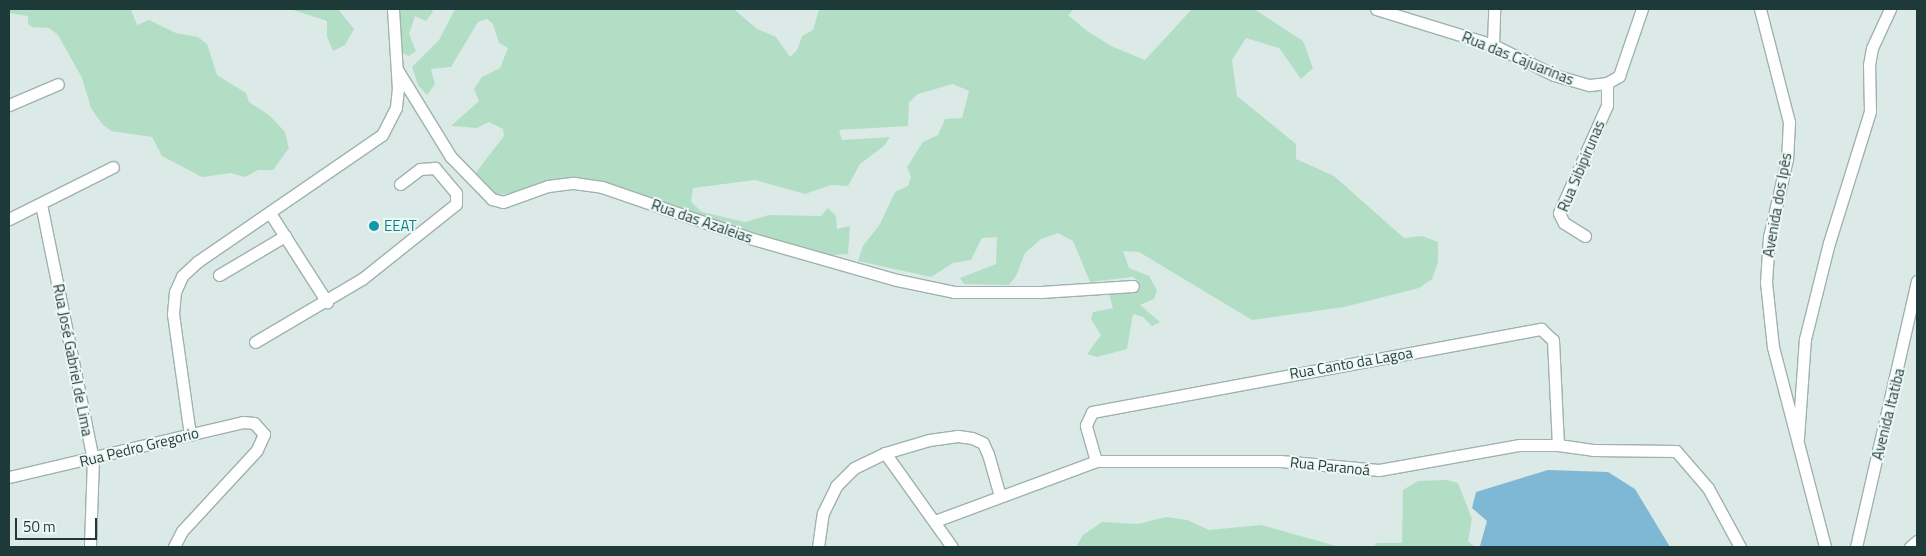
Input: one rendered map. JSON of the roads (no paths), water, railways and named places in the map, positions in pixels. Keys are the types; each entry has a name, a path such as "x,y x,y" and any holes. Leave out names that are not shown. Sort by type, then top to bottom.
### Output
{"street":[{"name":"Rua das Azaleias","path":"393,9 398,71 451,157 492,199 503,202 548,186 574,183 602,188 753,239 896,280 954,292 1042,292 1133,286"},
{"name":"Rua das Cajuarinas","path":"1376,9 1493,45 1554,75 1590,86 1607,83"},
{"path":"1493,45 1494,9"},
{"path":"1607,83 1619,76 1642,9"},
{"name":"Avenida dos Ipês","path":"1760,9 1789,122 1787,160 1770,237 1766,282 1773,347 1825,547"},
{"path":"1797,443 1802,420 1805,339 1830,243 1870,111 1869,65 1872,48 1890,9"},
{"path":"190,435 172,314 175,292 182,276 197,262 382,135 396,107 398,71"},
{"name":"Rua Sibipirunas","path":"1585,236 1564,223 1559,213 1607,105 1607,83"},
{"path":"9,105 58,84"},
{"path":"9,219 113,167"},
{"path":"255,342 327,302 362,279 456,204 456,193 435,168 420,169 400,184"},
{"name":"Rua José Gabriel de Lima","path":"42,204 92,459 90,547"},
{"path":"270,213 327,302"},
{"path":"219,275 285,236"},
{"name":"Avenida Itatiba","path":"1856,547 1917,281"},
{"name":"Rua Canto da Lagoa","path":"1096,462 1086,426 1092,412 1541,329 1553,340 1558,445"},
{"name":"Rua Pedro Gregorio","path":"9,477 243,422 254,423 264,434 257,450 182,531 174,547"},
{"path":"818,547 823,512 836,486 854,468 885,453 930,440 958,436 972,438 983,443 1000,496"},
{"name":"Rua Paranoá","path":"935,521 1096,462 1280,460 1379,470 1520,445 1558,445 1593,450 1676,451 1708,488 1740,547"},
{"path":"885,453 952,547"},
{"path":"1910,547 1917,541"}],"water":[{"path":"1548,470 1608,472 1635,489 1670,547 1480,546 1487,521 1472,508 1476,492"}],"place":[{"name":"EEAT","path":"374,226"}]}
